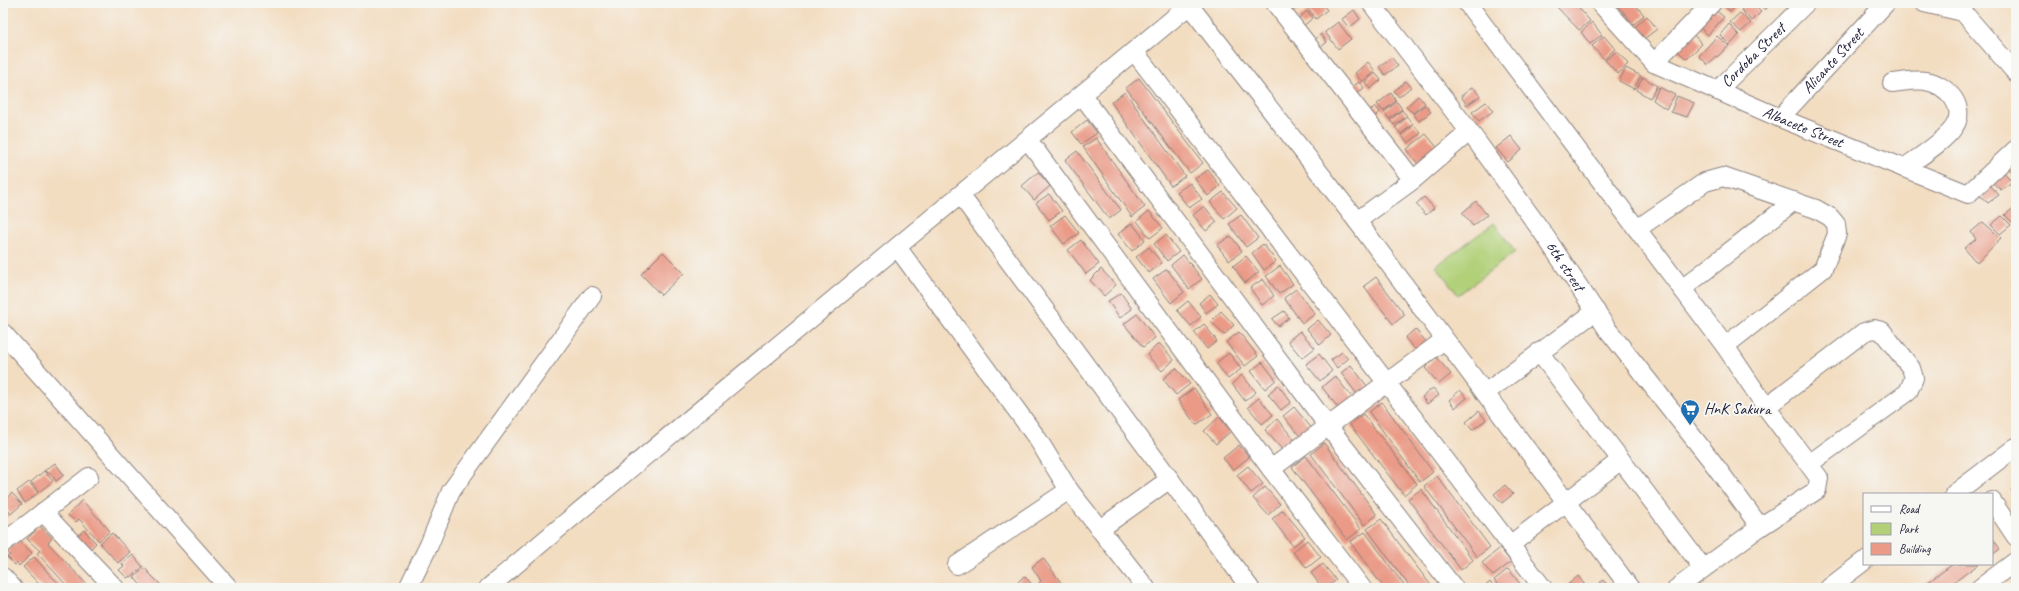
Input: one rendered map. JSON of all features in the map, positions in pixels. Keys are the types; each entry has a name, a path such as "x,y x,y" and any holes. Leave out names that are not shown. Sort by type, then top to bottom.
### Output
{"street":[{"path":"1275,3 1413,180"},
{"name":"6th street","path":"1371,3 1469,132 1543,233 1596,311 1711,460 1760,527"},
{"path":"1467,3 1725,346 1766,406 1819,478 1817,490 1760,527 1677,588"},
{"name":"Albacete Street","path":"1600,3 1654,63 1780,118 1968,194 2016,149"},
{"path":"1654,63 1711,3"},
{"name":"Cordoba Street","path":"1717,91 1806,3"},
{"name":"Alicante Street","path":"1780,118 1886,3"},
{"path":"1924,3 1963,12 2016,73"},
{"path":"488,588 652,450 961,196 1191,4 1356,221 1630,588"},
{"path":"1134,51 1543,588"},
{"path":"1892,82 1924,80 1942,86 1957,103 1959,115 1955,126 1947,134 1904,168"},
{"path":"1082,95 1328,426 1454,588"},
{"path":"1356,221 1413,180 1469,132"},
{"path":"1028,140 1271,469 1362,588"},
{"path":"1637,229 1705,182 1723,177 1816,209 1830,217 1836,224 1837,234 1823,269 1725,346"},
{"path":"961,196 1250,588"},
{"path":"1682,289 1794,201"},
{"path":"897,248 1037,438 1069,490 1100,529 1140,586"},
{"path":"408,588 429,545 451,491 592,296"},
{"path":"1485,393 1596,311"},
{"path":"1766,406 1864,332 1874,330 1882,331 1911,368 1914,378 1908,392 1809,464"},
{"path":"3,333 229,588"},
{"path":"1271,469 1444,340"},
{"path":"1539,352 1703,568"},
{"path":"1955,493 2016,448"},
{"path":"1510,545 1565,501 1621,460"},
{"path":"3,543 90,477"},
{"path":"1975,478 1986,493"},
{"path":"1100,529 1170,479"},
{"path":"957,565 1069,490"},
{"path":"1993,502 2016,537"},
{"path":"43,512 115,588"},
{"path":"1980,588 2016,561"},
{"path":"1829,588 1863,562"},
{"path":"3,577 13,588"}],"green space":[{"path":"1494,223 1515,252 1458,295 1436,266"}],"building":[{"path":"1290,3 1299,3 1301,6 1295,10"},
{"path":"1310,3 1322,3 1327,10 1316,19 1306,6"},
{"path":"1556,3 1575,3 1590,21 1579,30 1555,5"},
{"path":"1621,3 1634,3 1644,15 1634,24 1618,6"},
{"path":"1722,3 1739,3 1730,12"},
{"path":"1748,3 1752,3 1761,12 1752,21 1741,10"},
{"path":"1758,3 1772,3 1765,10"},
{"path":"1713,8 1724,17 1708,35 1696,24"},
{"path":"1354,10 1360,19 1349,28 1342,19"},
{"path":"1307,11 1313,18 1303,26 1298,19"},
{"path":"1740,13 1751,23 1741,32 1730,22"},
{"path":"1647,16 1657,29 1644,39 1635,27"},
{"path":"1338,22 1351,39 1338,49 1325,32"},
{"path":"1592,22 1602,35 1590,44 1581,32"},
{"path":"1729,24 1739,35 1730,45 1720,35"},
{"path":"1692,33 1702,44 1687,59 1675,49"},
{"path":"1321,34 1327,42 1321,47 1315,40"},
{"path":"1604,36 1615,49 1604,59 1592,46"},
{"path":"1717,36 1729,46 1708,65 1699,56"},
{"path":"1617,51 1628,64 1618,74 1605,60"},
{"path":"1392,58 1398,66 1385,75 1379,67"},
{"path":"1368,62 1375,71 1362,82 1355,73"},
{"path":"1626,68 1641,76 1634,89 1619,81"},
{"path":"1375,73 1381,80 1370,89 1365,82"},
{"path":"1643,77 1657,86 1650,98 1636,90"},
{"path":"1139,78 1203,163 1190,173 1126,88"},
{"path":"1406,81 1411,87 1399,97 1394,91"},
{"path":"1359,82 1364,88 1356,94 1351,88"},
{"path":"1473,87 1480,96 1467,105 1461,96"},
{"path":"1659,87 1675,95 1666,109 1653,100"},
{"path":"1125,92 1185,176 1171,186 1111,102"},
{"path":"1391,93 1396,101 1383,111 1377,104"},
{"path":"1418,96 1425,103 1413,113 1406,107"},
{"path":"1677,96 1694,103 1687,117 1671,112"},
{"path":"1397,102 1402,109 1389,119 1384,112"},
{"path":"1486,102 1493,111 1479,121 1472,112"},
{"path":"1425,105 1431,112 1419,121 1413,114"},
{"path":"1375,106 1380,112 1375,117 1370,111"},
{"path":"1402,110 1407,116 1394,125 1390,120"},
{"path":"1407,117 1413,124 1401,134 1395,127"},
{"path":"1087,120 1097,133 1081,144 1072,132"},
{"path":"1414,125 1421,133 1408,143 1401,135"},
{"path":"1426,134 1440,151 1420,167 1407,149"},
{"path":"1511,136 1522,150 1508,162 1496,148"},
{"path":"1096,138 1145,207 1132,217 1083,147"},
{"path":"1077,151 1121,210 1109,219 1065,160"},
{"path":"2016,161 2016,176 2008,168"},
{"path":"1208,170 1220,186 1208,196 1195,179"},
{"path":"1038,172 1050,186 1034,200 1022,186"},
{"path":"2004,172 2012,182 2001,190 1992,182"},
{"path":"1190,183 1202,199 1189,208 1177,192"},
{"path":"1990,185 1999,195 1988,203 1979,195"},
{"path":"1223,192 1237,208 1224,219 1210,202"},
{"path":"1049,194 1062,211 1049,220 1036,203"},
{"path":"1424,197 1434,208 1426,215 1416,204"},
{"path":"1476,201 1487,215 1473,226 1462,213"},
{"path":"1204,206 1217,222 1206,231 1193,215"},
{"path":"2016,206 2016,222 2014,224 2005,215"},
{"path":"1149,211 1163,228 1150,238 1137,221"},
{"path":"1065,215 1079,233 1064,244 1050,226"},
{"path":"1241,215 1258,238 1246,247 1229,224"},
{"path":"2002,216 2011,225 2000,234 1991,225"},
{"path":"1983,222 2001,238 1977,263 1964,248 1976,239 1971,232"},
{"path":"1132,223 1145,240 1132,251 1118,234"},
{"path":"1166,235 1179,252 1167,261 1154,244"},
{"path":"1231,236 1242,251 1229,261 1217,245"},
{"path":"1081,240 1099,264 1086,274 1068,250"},
{"path":"1263,244 1276,261 1264,270 1252,253"},
{"path":"1149,247 1162,263 1149,273 1136,257"},
{"path":"663,252 684,273 661,295 641,274"},
{"path":"1183,255 1202,279 1189,289 1171,265"},
{"path":"1246,256 1259,272 1245,283 1233,266"},
{"path":"1280,266 1293,284 1279,294 1266,276"},
{"path":"1101,269 1116,285 1104,296 1090,280"},
{"path":"1167,269 1184,292 1171,303 1153,279"},
{"path":"1376,277 1405,315 1393,324 1364,286"},
{"path":"1263,279 1274,296 1262,305 1250,288"},
{"path":"1296,289 1315,314 1302,323 1284,298"},
{"path":"1121,293 1132,309 1120,318 1108,301"},
{"path":"1210,294 1218,304 1206,313 1199,303"},
{"path":"1188,301 1201,317 1191,326 1177,310"},
{"path":"1221,311 1234,325 1224,335 1211,321"},
{"path":"1284,311 1289,318 1278,326 1272,319"},
{"path":"1137,314 1155,338 1143,347 1124,324"},
{"path":"1318,320 1331,335 1320,345 1307,329"},
{"path":"1204,324 1217,341 1207,349 1194,332"},
{"path":"1415,329 1430,346 1420,355 1405,338"},
{"path":"1300,331 1315,348 1302,358 1288,341"},
{"path":"1239,332 1258,356 1245,366 1226,342"},
{"path":"1159,343 1174,360 1162,371 1147,355"},
{"path":"1342,352 1348,359 1337,368 1331,360"},
{"path":"1229,353 1241,369 1228,379 1216,363"},
{"path":"1319,354 1332,371 1320,381 1306,364"},
{"path":"1436,357 1451,374 1439,384 1425,368"},
{"path":"1262,362 1276,380 1265,389 1251,371"},
{"path":"1351,365 1370,390 1360,398 1341,373"},
{"path":"1176,368 1190,384 1176,395 1163,379"},
{"path":"1242,375 1256,392 1245,401 1232,384"},
{"path":"1335,376 1356,402 1342,413 1322,387"},
{"path":"1278,385 1291,402 1281,410 1268,394"},
{"path":"1194,388 1212,414 1196,425 1178,400"},
{"path":"1433,388 1439,395 1427,404 1422,397"},
{"path":"1460,390 1467,398 1455,408 1449,400"},
{"path":"1259,398 1273,415 1262,424 1248,407"},
{"path":"1382,402 1433,472 1420,482 1369,412"},
{"path":"1294,407 1314,431 1304,441 1283,416"},
{"path":"1479,411 1486,420 1472,430 1466,422"},
{"path":"1363,414 1417,484 1404,495 1350,425"},
{"path":"1219,417 1231,431 1216,444 1204,431"},
{"path":"1277,419 1298,444 1286,454 1265,430"},
{"path":"1324,443 1377,515 1364,525 1311,454"},
{"path":"1239,445 1249,457 1233,470 1223,458"},
{"path":"1306,456 1361,529 1347,540 1292,467"},
{"path":"55,463 64,475 56,481 51,474 44,471"},
{"path":"1248,466 1263,484 1251,493 1237,475"},
{"path":"44,471 53,481 39,492 31,482"},
{"path":"1437,476 1490,547 1477,557 1424,486"},
{"path":"29,482 38,493 25,503 17,491"},
{"path":"1505,485 1513,494 1502,503 1494,494"},
{"path":"2016,486 2016,498 2011,490"},
{"path":"1265,487 1280,504 1268,515 1253,498"},
{"path":"1421,489 1473,560 1461,570 1408,499"},
{"path":"12,493 22,504 11,514 3,504 3,501"},
{"path":"82,500 110,531 99,541 79,519 76,522 68,515"},
{"path":"3,508 9,515 3,519"},
{"path":"1283,510 1305,537 1293,546 1272,519"},
{"path":"1381,519 1433,588 1411,588 1401,575 1367,529"},
{"path":"40,526 52,538 48,543 90,588 69,588 37,553 40,551 27,539"},
{"path":"84,530 96,543 89,551 76,537"},
{"path":"1365,532 1406,588 1384,588 1350,542"},
{"path":"112,533 130,552 118,563 100,543"},
{"path":"1993,538 2000,549 1993,554"},
{"path":"19,540 32,553 19,566 17,563 15,565 7,557 10,555 7,552"},
{"path":"1307,540 1321,557 1307,568 1293,552"},
{"path":"1500,548 1511,562 1493,576 1482,563"},
{"path":"133,555 143,567 131,577 130,576 127,578 119,570 124,566 122,564"},
{"path":"34,557 64,588 43,588 35,580 23,567"},
{"path":"1043,558 1065,588 1015,588 1014,586 1024,576 1035,587 1041,581 1032,567"},
{"path":"1323,564 1336,580 1326,588 1322,588 1311,573"},
{"path":"1952,565 1978,565 1946,588 1920,588"},
{"path":"145,568 164,588 143,588 134,577"},
{"path":"1508,569 1523,588 1500,588 1494,580"},
{"path":"1578,576 1585,585 1582,588 1564,588"},
{"path":"1603,580 1609,587 1593,588"},
{"path":"1490,582 1495,588 1483,588"}],"place":[{"name":"HnK Sakura","path":"1690,426"}]}
